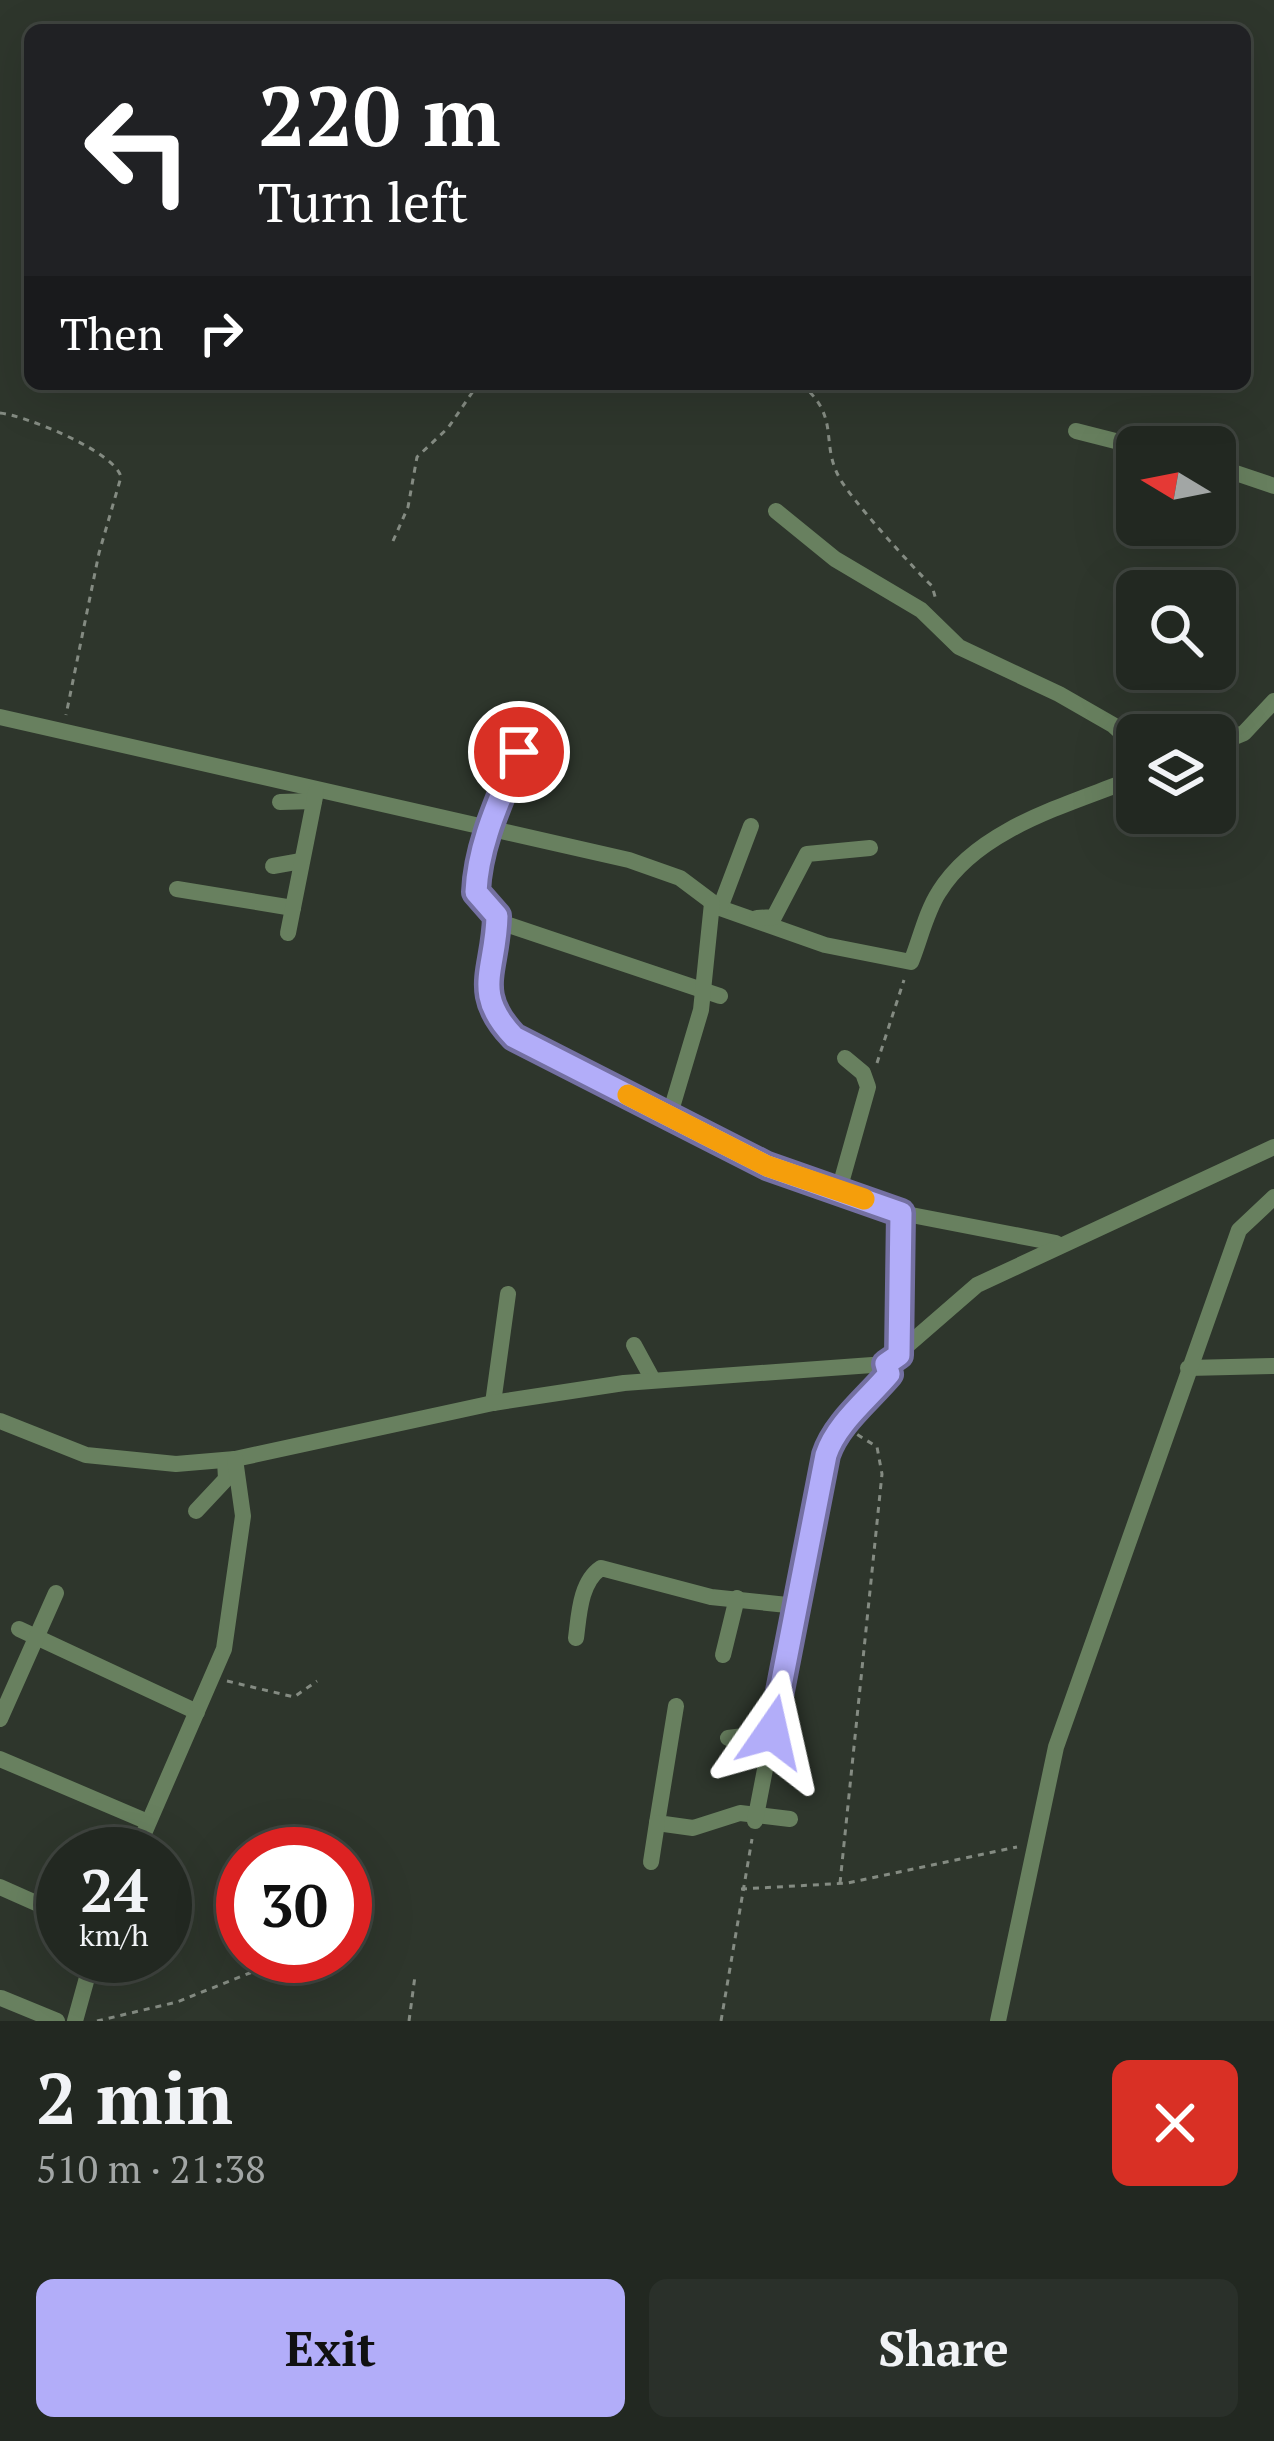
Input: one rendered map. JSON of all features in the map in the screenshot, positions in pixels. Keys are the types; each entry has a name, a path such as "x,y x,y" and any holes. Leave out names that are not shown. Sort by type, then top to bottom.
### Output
{"street":[{"path":"1076,431 1116,441"},
{"path":"1236,473 1274,486"},
{"path":"776,512 835,559 921,610 958,647 1116,728"},
{"path":"1236,736 1274,701"},
{"path":"0,717 305,785 315,797"},
{"path":"519,752 488,828 476,892 497,921 712,994"},
{"path":"280,802 315,797 488,828 629,860 680,878 716,905 825,945 910,961 939,892 974,854 1016,827 1116,786"},
{"path":"288,933 315,797"},
{"path":"670,1114 712,994 716,905 751,826"},
{"path":"756,918 774,917 807,854 869,848"},
{"path":"273,866 302,861"},
{"path":"177,889 292,908"},
{"path":"497,921 488,982 491,1013 514,1037 767,1166 901,1213 1057,1244"},
{"path":"839,1190 867,1079 845,1058"},
{"path":"0,1421 86,1455 142,1462 230,1460 493,1403 652,1380 893,1359 977,1285 1274,1147"},
{"path":"998,2021 1056,1747 1239,1230 1274,1197"},
{"path":"756,1817 826,1455 833,1432 866,1405 889,1374 893,1359 901,1213"},
{"path":"493,1403 508,1294"},
{"path":"634,1345 652,1380"},
{"path":"1188,1368 1274,1366"},
{"path":"196,1511 226,1479 230,1460"},
{"path":"146,1827 224,1648 243,1516 230,1460"},
{"path":"576,1638 582,1600 592,1574 601,1568 711,1597 797,1606"},
{"path":"0,1719 27,1634 56,1594"},
{"path":"723,1655 737,1598"},
{"path":"27,1634 197,1712"},
{"path":"651,1862 676,1706"},
{"path":"728,1738 772,1732"},
{"path":"0,1760 148,1822"},
{"path":"657,1823 693,1828 756,1817 790,1819"},
{"path":"0,1887 36,1903"},
{"path":"75,2021 86,1983"},
{"path":"1,1998 57,2021"}],"path":[{"path":"393,541 408,507 417,457 448,428 474,390"},
{"path":"808,390 820,400 829,420 837,476 932,586 942,631"},
{"path":"0,413 36,421 108,458 121,477 99,553 62,728"},
{"path":"867,1079 910,961"},
{"path":"840,1883 883,1457 843,1424"},
{"path":"214,1678 294,1697 317,1681"},
{"path":"721,2021 756,1817"},
{"path":"742,1889 840,1883 1036,1843"},
{"path":"409,2021 416,1976"},
{"path":"97,2021 177,2002 224,1983"}],"slow traffic":[{"path":"628,1095 767,1166 864,1199"}],"route":[{"path":"519,752 488,828 476,882 479,898 497,916 488,982 491,1013 514,1037 767,1166 901,1213 899,1355 886,1364 889,1374 866,1405 833,1432 772,1732"}]}
